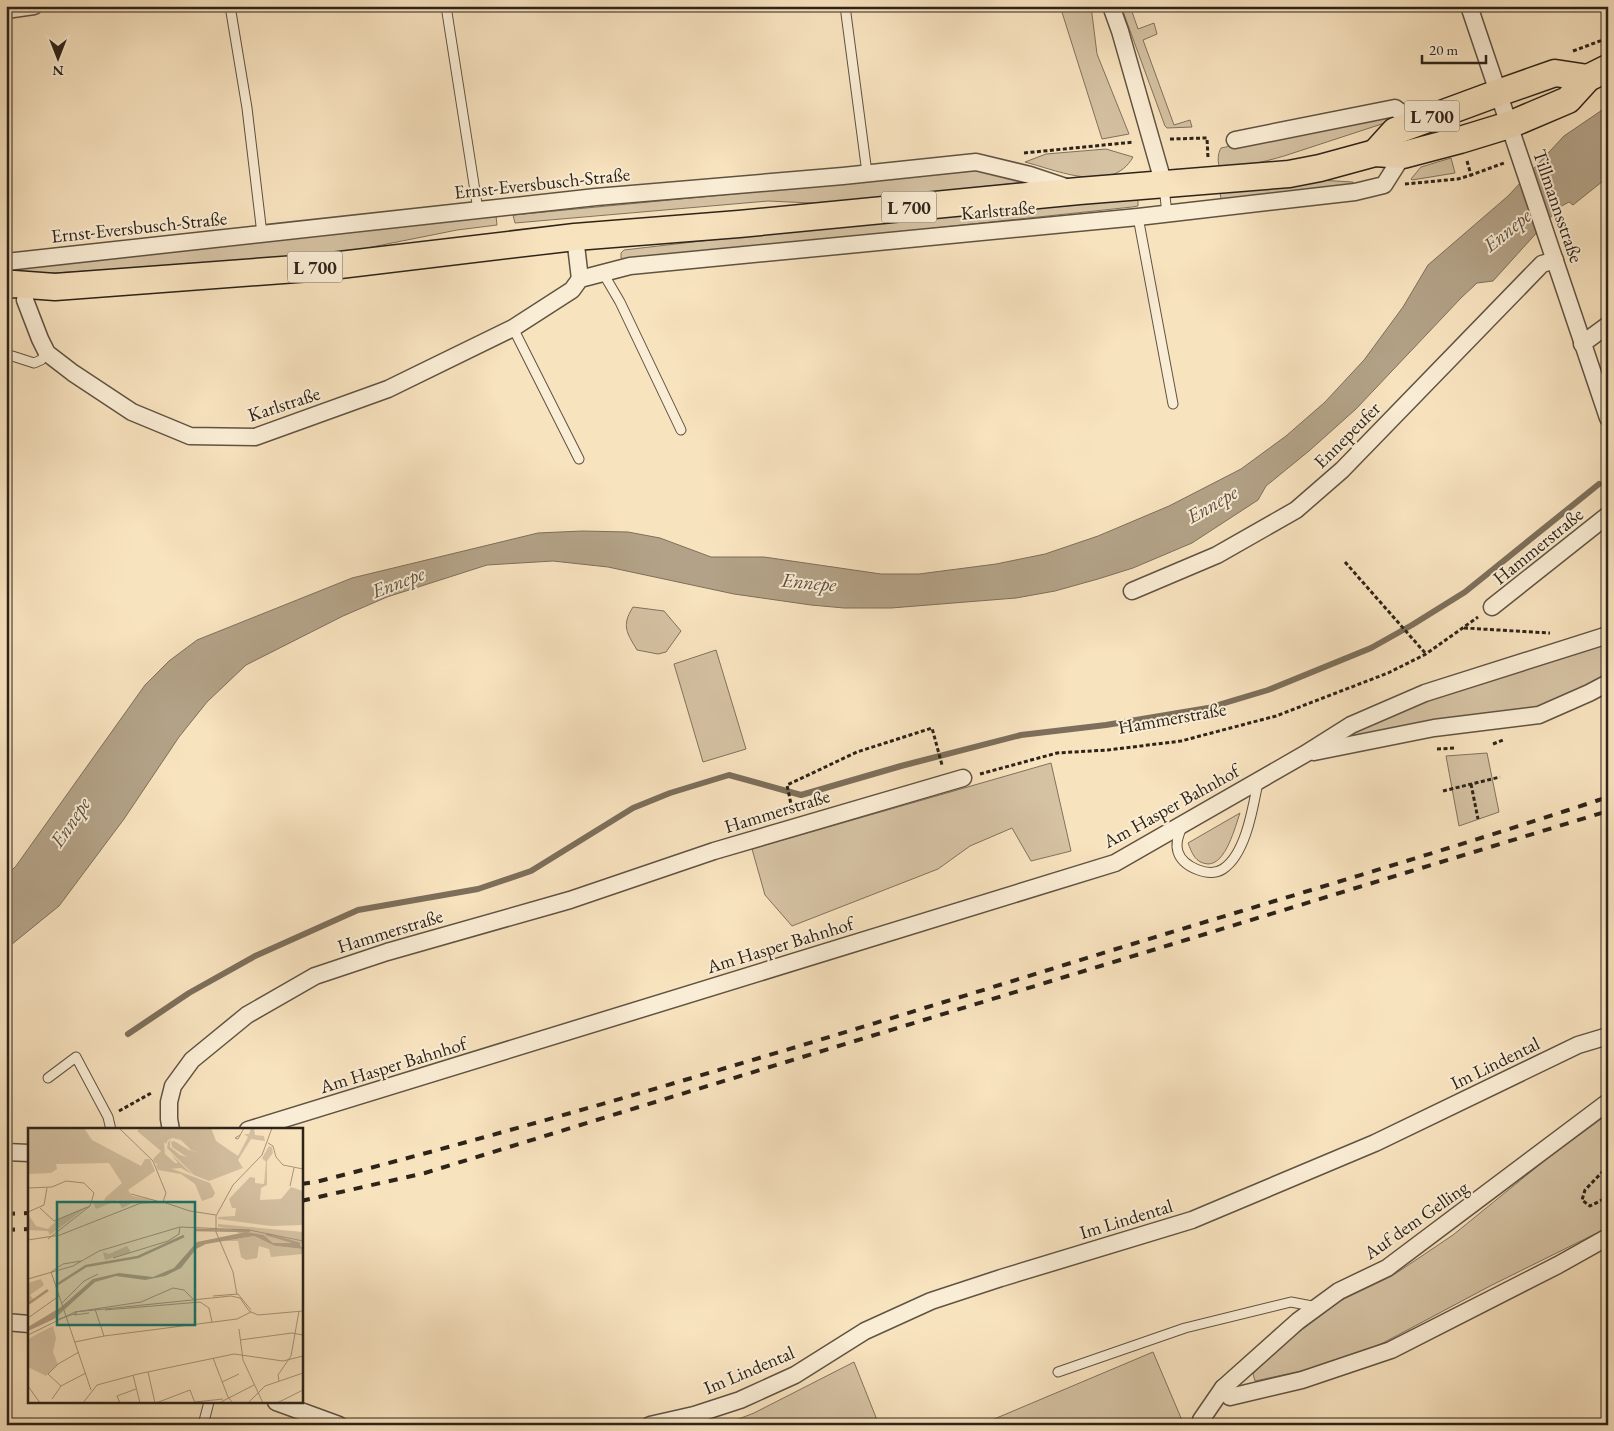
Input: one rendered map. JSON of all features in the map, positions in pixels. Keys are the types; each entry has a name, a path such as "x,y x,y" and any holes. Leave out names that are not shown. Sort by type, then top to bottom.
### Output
{"main road":[{"name":"L 700","path":"1375,153 1395,130 1414,122 1555,74 1598,73"},
{"name":"L 700","path":"12,296 55,287 323,267 575,237 739,224 1079,191 1289,174 1320,168 1375,153 1403,155 1509,125 1568,100 1598,73"}],"street":[{"path":"6,10 34,6"},
{"path":"1110,6 1122,40 1164,185"},
{"name":"Tillmannsstraße","path":"1469,6 1608,418"},
{"path":"1235,140 1395,108 1414,122"},
{"path":"1384,185 1403,155"},
{"name":"Ernst-Eversbusch-Straße","path":"6,262 596,197 976,162 1030,175 1079,191"},
{"name":"Karlstraße","path":"12,296 47,353 73,373 132,412 190,436 255,437 388,389 513,328 572,290 580,279 630,266 1168,214 1355,192 1384,185"},
{"path":"575,237 580,279"},
{"name":"Ennepeufer","path":"1132,591 1217,555 1296,510 1342,470 1542,264 1555,260"},
{"path":"1582,344 1608,326"},
{"name":"Hammerstraße","path":"1492,607 1608,515"},
{"name":"Am Hasper Bahnhof","path":"254,1128 1114,862 1183,824 1351,725 1425,694 1608,635"},
{"name":"Am Hasper Bahnhof","path":"1304,754 1434,728 1538,715 1589,694 1608,683"},
{"name":"Hammerstraße","path":"171,1128 169,1102 173,1086 192,1060 247,1015 315,976 387,952 570,900 714,851 962,778"},
{"name":"Im Lindental","path":"650,1425 694,1415 740,1400 795,1375 865,1331 932,1301 1192,1220 1375,1143 1578,1045 1608,1036"},
{"name":"Auf dem Gelling","path":"1200,1425 1201,1420 1223,1388 1298,1321 1339,1291 1387,1268 1608,1102"},
{"path":"6,1152 28,1153"},
{"path":"1223,1388 1230,1397 1302,1380 1390,1350 1558,1265 1608,1237"},
{"path":"6,1322 28,1324"},
{"path":"281,1404 339,1425"}],"lane":[{"path":"230,6 246,108 262,234"},
{"path":"446,6 478,210"},
{"path":"845,6 866,173"},
{"path":"1164,185 1168,214"},
{"path":"1138,217 1174,404"},
{"path":"603,273 620,302 681,430"},
{"path":"513,328 579,459"},
{"path":"6,354 34,363 41,360 47,353"},
{"path":"1183,824 1177,840 1177,851 1182,861 1192,868 1207,872 1222,870 1234,858 1245,836 1253,810 1258,780"},
{"path":"48,1078 76,1057 108,1117 111,1128"},
{"path":"1058,1372 1185,1328 1291,1302 1317,1307"},
{"path":"203,1425 208,1404"}],"path":[{"path":"1172,139 1207,138 1208,165"},
{"path":"996,166 1024,153 1131,142"},
{"path":"1384,185 1420,184 1458,179 1471,175"},
{"path":"1345,562 1426,654"},
{"name":"Hammerstraße","path":"962,778 1056,753 1108,750 1181,741 1276,716 1388,673 1426,654 1464,628 1551,633"},
{"path":"792,808 787,785 857,752 932,728 944,772"},
{"path":"1437,749 1456,748"},
{"path":"1443,791 1500,777"},
{"path":"1471,784 1478,819"},
{"path":"108,1117 180,1077"},
{"path":"1608,1166 1585,1190 1582,1200 1590,1206 1608,1197"}],"shaded area":[{"path":"1060,6 1091,6 1097,54 1129,134 1102,139"},
{"path":"1121,6 1130,6 1138,29 1154,23 1157,34 1143,40 1174,125 1190,120 1192,127 1167,128 1165,126"},
{"path":"1388,115 1394,120 1284,156 1245,165 1220,168 1219,166 1218,158 1221,148"},
{"path":"1106,149 1133,157 1124,168 1112,175 1098,177 1067,174 1025,162 1046,154"},
{"path":"1451,158 1455,173 1411,179 1421,167"},
{"path":"973,171 1028,182 844,201 811,203 768,201 515,223 513,215"},
{"path":"1318,180 1353,182 1353,185 1221,199 1220,192"},
{"path":"1136,199 1138,206 1132,207 850,237 621,258 621,253 624,250 944,216"},
{"path":"496,216 497,225 457,230 347,252 248,261 6,276 6,269 106,256"},
{"path":"633,607 664,611 681,631 666,652 658,654 637,650 630,639 626,624"},
{"path":"1608,635 1608,683 1539,715 1391,737 1352,735 1385,710"},
{"path":"716,650 746,749 703,762 674,664"},
{"path":"1487,753 1499,812 1459,826 1446,756"},
{"path":"1051,763 1071,851 1031,861 1012,828 970,846 938,869 792,926 765,895 752,849"},
{"path":"1240,813 1229,844 1220,858 1208,864 1197,860 1188,843"},
{"path":"1608,1114 1608,1226 1383,1343 1347,1358 1315,1368 1255,1381 1253,1374 1274,1351 1340,1301 1392,1276 1453,1235 1544,1161"},
{"path":"1153,1352 1184,1425 980,1425"},
{"path":"854,1362 879,1425 723,1425 754,1413"}],"water":[{"name":"Ennepe","path":"1608,106 1608,177 1573,205 1569,202 1560,207 1493,281 1477,283 1356,409 1266,486 1258,500 1192,543 1133,568 1055,591 1016,598 891,608 844,608 811,605 734,594 608,567 553,561 487,565 387,597 343,616 246,665 207,702 179,737 124,819 59,906 6,949 6,876 16,866 145,685 169,661 197,640 352,578 538,533 582,531 628,532 660,538 711,557 764,557 881,574 919,574 996,564 1045,554 1098,536 1169,506 1241,469 1286,436 1325,402 1364,360 1403,307 1428,265 1508,196 1564,136"}],"waterway":[{"path":"128,1034 189,993 255,956 358,910 478,889 531,871 633,808 670,793 729,775 801,795 901,766 1021,735 1106,725 1208,708 1268,690 1371,648 1412,625 1465,592 1599,484"}],"railway":[{"path":"302,1184 417,1156 617,1100 1424,856 1608,797"},
{"path":"302,1201 425,1173 1608,811"},
{"path":"6,1214 28,1213"},
{"path":"6,1230 28,1229"}]}
